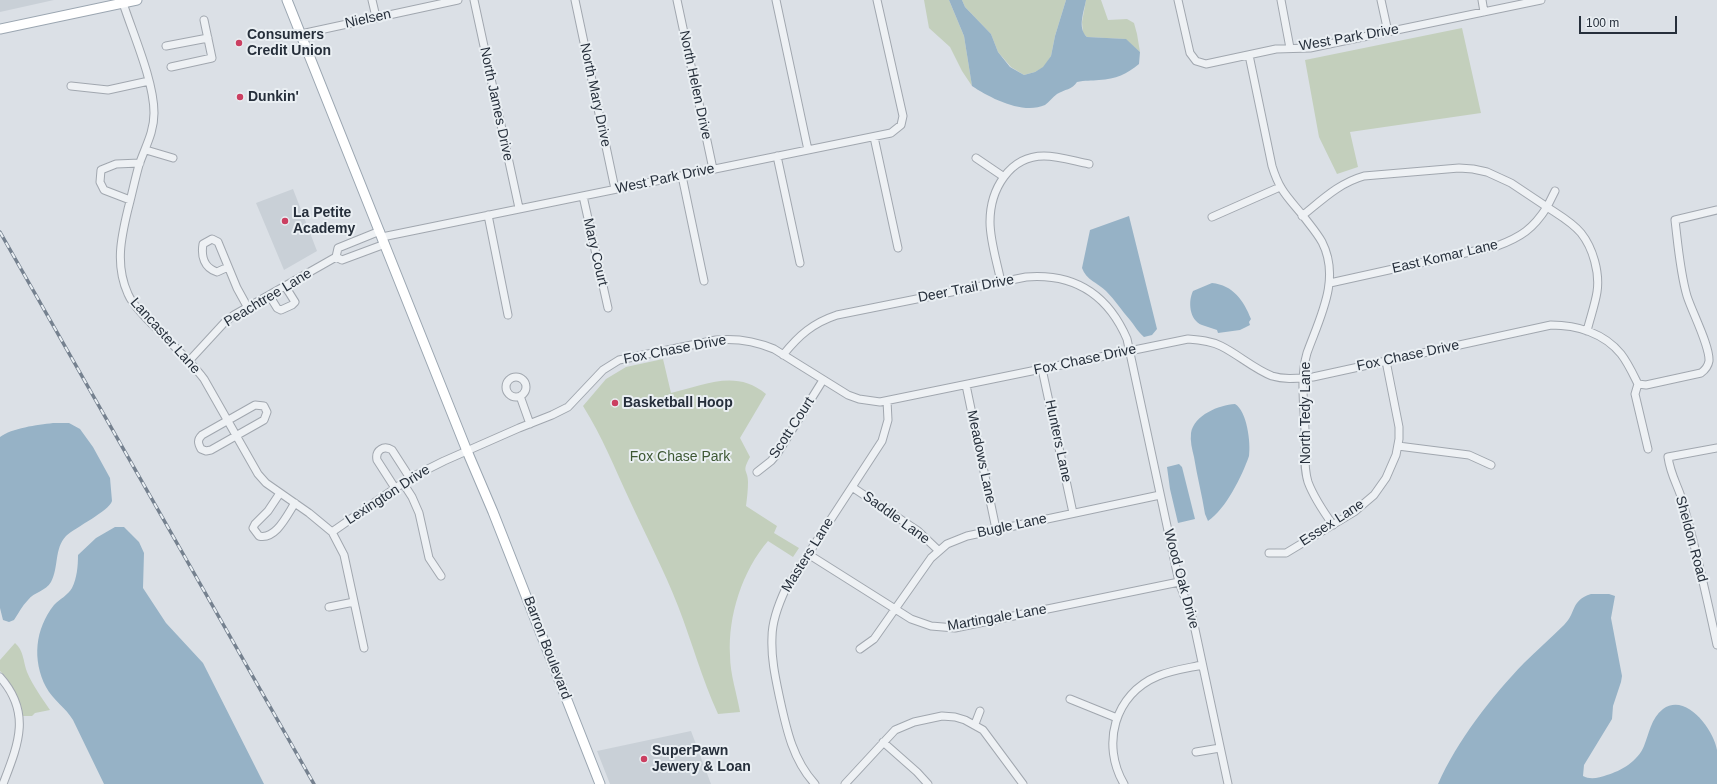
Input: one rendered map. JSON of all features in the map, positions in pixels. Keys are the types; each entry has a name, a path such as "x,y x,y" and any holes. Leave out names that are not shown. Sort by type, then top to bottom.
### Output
{"main road":[{"path":"0,30 137,0"},
{"name":"Barron Boulevard","path":"287,0 467,451 493,512 600,784"}],"street":[{"path":"372,0 376,18"},
{"name":"Nielsen","path":"301,34 458,0"},
{"name":"North James Drive","path":"474,0 519,208"},
{"name":"North Mary Drive","path":"575,0 615,189"},
{"name":"North Helen Drive","path":"677,0 713,169"},
{"path":"776,0 808,150"},
{"name":"West Park Drive","path":"382,237 891,133 901,124 903,116 877,0"},
{"name":"West Park Drive","path":"1178,0 1188,48 1196,61 1206,64 1276,49 1310,48 1541,0"},
{"path":"1281,0 1290,48"},
{"path":"1381,0 1388,32"},
{"path":"1482,0 1484,12"},
{"name":"Lancaster Lane","path":"122,3 149,81 153,98 154,114 153,128 140,163 122,236 119,258 121,274 128,296 137,308 189,361 204,379 258,474 266,484 295,503 332,532 344,555 364,648"},
{"path":"171,66 212,58 204,20"},
{"path":"166,46 208,38"},
{"name":"North Tedy Lane","path":"1249,55 1272,166 1280,187 1283,194 1321,240 1326,249 1330,264 1329,291 1305,357 1304,378 1305,459 1308,480 1314,495 1333,525"},
{"path":"71,86 108,90 149,81"},
{"path":"874,137 898,248"},
{"path":"146,150 174,158"},
{"path":"777,156 800,263"},
{"path":"1001,282 990,222 994,196 998,184 1015,164 1034,157 1049,156 1089,164"},
{"path":"976,158 1004,177"},
{"path":"130,200 104,190 100,182 100,170 116,164 140,163"},
{"path":"1302,216 1342,184 1364,176 1458,168 1487,172 1500,178 1547,207 1563,218 1581,234 1593,257 1597,270 1597,292 1587,331"},
{"path":"682,176 704,281"},
{"path":"1212,217 1280,187"},
{"name":"East Komar Lane","path":"1330,283 1497,246 1515,239 1530,229 1547,207 1555,191"},
{"name":"Mary Court","path":"583,196 608,308"},
{"path":"1648,449 1635,394 1638,384 1646,385 1701,373 1707,368 1709,360 1687,296 1675,220 1717,210"},
{"path":"488,215 508,315"},
{"name":"Peachtree Lane","path":"189,361 224,323 269,295 336,257 338,248 382,237"},
{"name":"Peachtree Lane","path":"336,257 342,260 382,237"},
{"path":"228,267 217,272 212,270 205,263 203,258 201,252 203,244 212,240 218,242 237,288 248,308"},
{"name":"Deer Trail Drive","path":"783,355 795,339 802,333 828,318 1026,277 1049,276 1084,288 1096,296 1114,314 1127,339 1129,350"},
{"path":"269,295 277,308 280,310 292,305 295,302 285,286"},
{"name":"Fox Chase Drive","path":"467,451 568,407 603,370 620,360 716,340 728,339 762,344 783,355 840,391 859,399 880,402 1188,339 1207,341 1221,346 1273,376 1285,378 1304,378 1551,325 1564,325 1587,331 1600,337 1620,353 1638,384"},
{"name":"Wood Oak Drive","path":"1129,350 1179,582 1193,620 1228,784"},
{"name":"Essex Lane","path":"1269,553 1286,553 1333,525 1364,504 1374,495 1386,478 1393,464 1398,446 1399,427 1386,361"},
{"name":"Hunters Lane","path":"1042,369 1073,513"},
{"name":"Scott Court","path":"757,472 777,454 823,380"},
{"name":"Meadows Lane","path":"966,385 996,530"},
{"path":"520,396 530,424"},
{"name":"Masters Lane","path":"815,784 808,776 790,744 773,668 772,636 778,604 786,588 882,441 888,420 887,401"},
{"path":"255,405 264,406 267,412 264,420 237,436 211,450 201,449 198,444 198,439 202,435 228,420 255,405"},
{"path":"1398,446 1469,455 1490,465"},
{"path":"395,488 377,460 376,455 382,448 392,450 410,478"},
{"name":"Sheldon Road","path":"1717,448 1668,457 1670,472 1686,511 1717,645"},
{"name":"Lexington Drive","path":"332,532 410,478 467,451"},
{"path":"403,483 412,497 419,513 429,558 442,576"},
{"name":"Saddle Lane","path":"852,487 918,531 939,551"},
{"path":"280,493 268,511 253,528 259,536 269,536 281,525 295,503"},
{"name":"Bugle Lane","path":"860,649 874,639 931,558 947,544 958,539 996,530 1160,495"},
{"name":"Martingale Lane","path":"808,554 896,609 919,622 937,627 955,628 1179,582"},
{"path":"329,607 354,602"},
{"path":"1124,784 1116,768 1112,743 1114,725 1120,710 1129,697 1146,682 1168,672 1202,665"},
{"path":"0,677 14,697 19,714 20,730 16,749 3,784"},
{"path":"1070,699 1117,718"},
{"path":"975,724 980,711"},
{"path":"845,784 895,730 904,725 942,716 955,717 975,724 983,730 1023,784"},
{"path":"883,742 917,772 928,784"},
{"path":"1196,752 1220,748"}],"shaded area":[{"path":"0,0 54,0 0,12"},
{"name":"La Petite Academy","path":"293,189 317,251 284,270 256,203"},
{"path":"691,731 711,784 610,784 597,751"}],"green space":[{"path":"924,0 949,0 964,36 972,86 962,71 950,47 929,28"},
{"path":"962,0 1066,0 1055,36 1051,56 1044,67 1035,72 1024,75 1011,67 998,52 991,34 965,7"},
{"path":"1086,0 1101,0 1108,20 1127,19 1134,23 1140,52 1125,39 1087,37 1083,33 1082,22"},
{"path":"1462,28 1481,113 1350,132 1358,167 1337,174 1319,137 1305,60"},
{"name":"Fox Chase Park","path":"663,359 671,393 708,383 732,381 743,382 755,386 766,394 740,438 750,457 745,469 748,478 746,506 777,526 774,533 799,548 793,557 768,541 751,566 738,595 731,625 730,662 740,712 718,714 667,579 602,441 583,406 606,379 626,367"},
{"path":"15,643 22,653 29,677 50,710 35,713 32,716 23,716 20,703 15,692 9,681 0,671 0,660"}],"water":[{"path":"949,0 962,0 965,7 991,34 998,52 1010,67 1024,75 1035,72 1043,67 1051,56 1055,36 1066,0 1086,0 1082,29 1087,37 1126,39 1140,52 1139,64 1130,71 1116,77 1077,82 1071,88 1057,94 1045,105 1036,108 1017,107 1007,104 972,86 964,36"},
{"path":"1129,216 1157,329 1152,335 1144,337 1109,294 1086,276 1082,268 1090,230"},
{"path":"1212,283 1226,287 1237,295 1248,312 1251,319 1249,322 1250,325 1240,330 1218,333 1217,330 1202,325 1194,319 1190,305 1193,291"},
{"path":"1235,404 1243,413 1245,420 1249,436 1249,456 1233,492 1215,516 1208,521 1205,514 1192,448 1191,433 1197,421 1208,412 1222,406"},
{"path":"53,423 69,423 80,429 93,447 110,478 112,501 110,505 92,519 66,536 62,541 58,552 51,582 49,585 33,595 14,620 9,622 3,620 0,608 0,437 18,429"},
{"path":"1179,464 1182,467 1195,519 1178,523 1170,489 1167,467"},
{"path":"115,527 124,527 139,542 144,553 143,588 166,623 203,663 264,784 104,784 73,720 46,687 37,656 39,634 43,624 54,605 72,588 77,572 78,555 96,538"},
{"path":"1591,594 1609,594 1615,596 1611,618 1622,676 1613,706 1612,719 1584,765 1583,776 1592,778 1601,777 1618,771 1628,765 1638,756 1644,746 1653,721 1659,713 1663,709 1672,705 1681,705 1698,716 1711,733 1717,750 1717,784 1438,784 1465,736 1488,704 1524,663 1564,625 1571,616 1577,603 1584,597"}],"railway":[{"path":"0,232 314,784"}],"place":[{"name":"Consumers Credit Union","path":"239,43"},
{"name":"Dunkin'","path":"240,97"},
{"name":"La Petite Academy","path":"285,221"},
{"name":"Basketball Hoop","path":"615,403"},
{"name":"SuperPawn Jewery & Loan","path":"644,759"}]}
